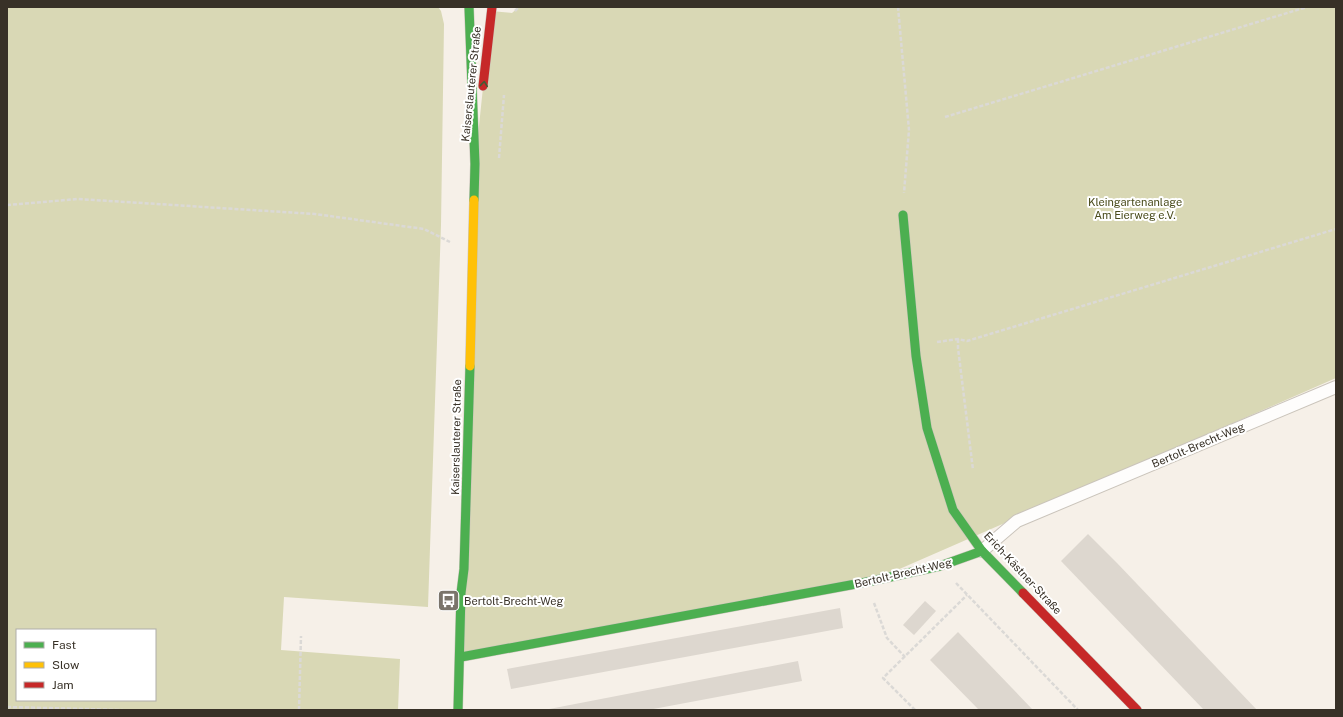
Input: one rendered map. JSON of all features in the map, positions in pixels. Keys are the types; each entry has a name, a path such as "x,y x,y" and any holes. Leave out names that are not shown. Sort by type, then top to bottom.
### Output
{"street":[{"name":"Kaiserslauterer Straße","path":"458,710 461,657 461,593 464,569 475,164 469,7"},
{"name":"Kaiserslauterer Straße","path":"475,164 492,7"},
{"name":"Erich-Kästner-Straße","path":"903,215 916,356 927,428 953,510 982,550 1137,710"},
{"name":"Bertolt-Brecht-Weg","path":"461,657 872,581 940,566 982,550"}],"lane":[{"name":"Bertolt-Brecht-Weg","path":"982,550 1017,521 1336,387"}],"path":[{"path":"898,7 909,130 903,215"},
{"path":"945,117 1307,7"},
{"path":"499,162 505,91"},
{"path":"7,205 78,199 316,214 424,229 458,247 473,234"},
{"path":"973,470 958,339 967,341 1336,229"},
{"path":"940,566 1078,710"},
{"path":"915,710 883,678 967,594"},
{"path":"873,601 887,638 905,657"},
{"path":"299,710 301,636"},
{"path":"7,707 123,710"}],"green space":[{"path":"7,7 438,7 441,11 444,24 441,225 428,607 284,597 281,650 400,659 398,710 7,710"},
{"name":"Kleingartenanlage Am Eierweg e.V.","path":"519,7 1336,7 1336,378 872,581 461,657 475,164 491,11 512,13"}],"building":[{"path":"1088,534 1257,710 1204,710 1061,561"},
{"path":"925,601 936,611 914,635 903,625"},
{"path":"840,608 843,628 511,689 507,669"},
{"path":"958,632 1033,710 979,710 930,660"},
{"path":"798,661 802,681 648,710 544,710"}],"traffic: fast":[{"path":"469,7 475,164 474,200"},
{"path":"903,215 916,356 927,428 953,510 982,551 1023,593"},
{"path":"458,710 470,366"},
{"path":"461,657 872,581 940,566 982,551"}],"traffic: slow":[{"path":"470,366 474,200"}],"traffic: jam":[{"path":"483,86 492,7"},
{"path":"1023,593 1137,710"}],"place":[{"name":"Bertolt-Brecht-Weg","path":"449,601"}]}
